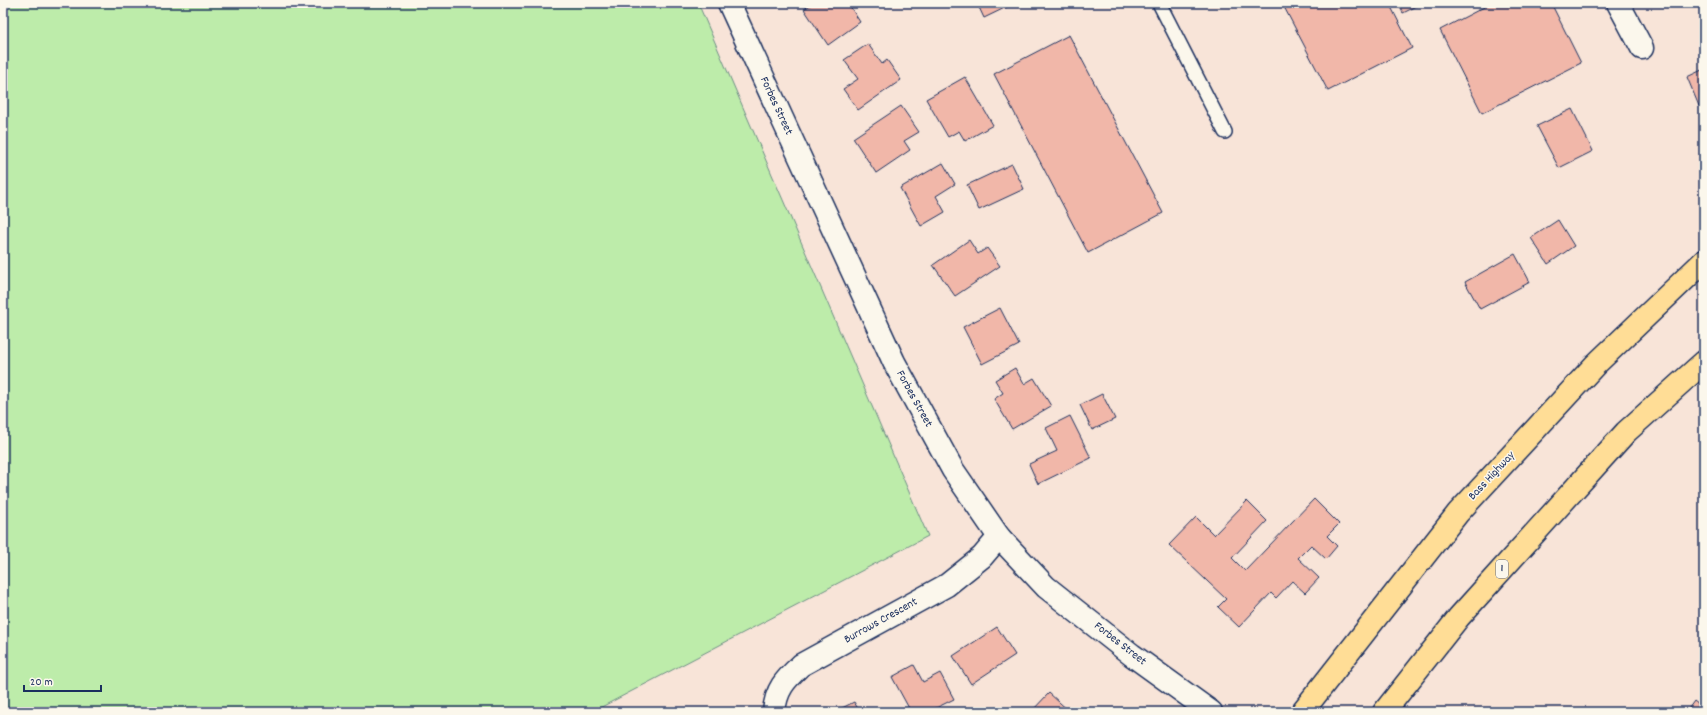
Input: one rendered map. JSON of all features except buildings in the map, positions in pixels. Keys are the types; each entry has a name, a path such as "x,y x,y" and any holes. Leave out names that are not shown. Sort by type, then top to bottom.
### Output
{"highway":[{"name":"Bass Highway","path":"1302,712 1458,513 1595,365 1704,261"},
{"name":"1","path":"1384,712 1459,617 1626,432 1704,362"}],"street":[{"name":"Forbes Street","path":"729,3 894,362 953,470 999,536 1046,587 1132,655 1211,712"},
{"path":"1618,3 1642,48"},
{"name":"Burrows Crescent","path":"774,712 775,699 785,680 801,665 947,585 982,557 999,536"}],"lane":[{"path":"1159,3 1225,132"}],"green space":[{"path":"3,3 698,3 928,536 592,712 3,712"}]}
